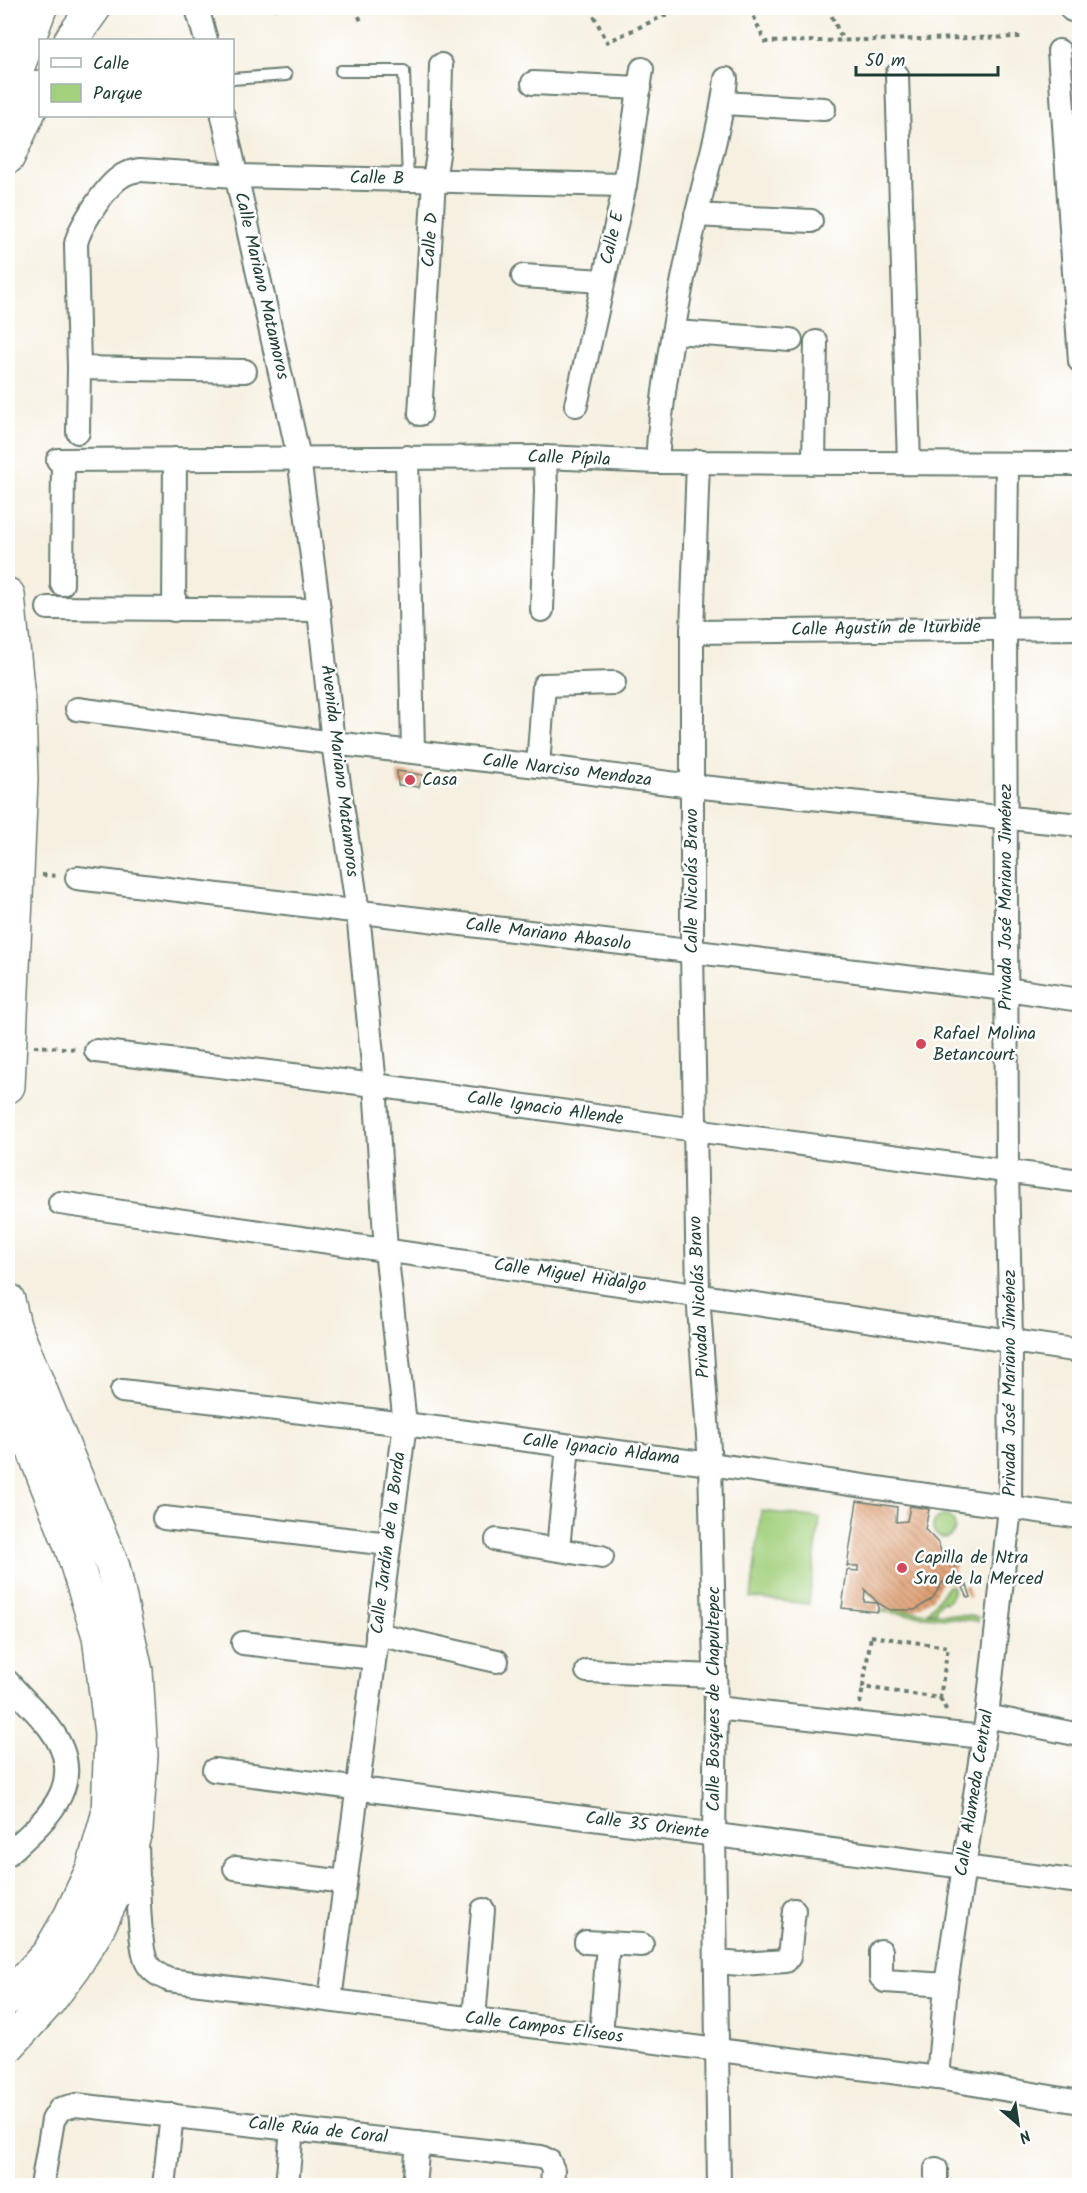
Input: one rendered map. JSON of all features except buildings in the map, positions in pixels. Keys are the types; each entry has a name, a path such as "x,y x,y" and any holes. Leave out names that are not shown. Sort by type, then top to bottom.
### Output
{"main road":[{"path":"8,14 35,8"},
{"path":"8,93 40,8"},
{"path":"72,39 94,8"},
{"path":"8,157 39,89"},
{"path":"8,595 20,708 21,744 20,819 8,1086"},
{"path":"8,1300 14,1326 113,1567 136,1671 141,1755 136,1829 118,1886 97,1930 48,2002 8,2046"},
{"path":"8,1384 72,1549 99,1636 111,1734 108,1815 93,1868 71,1915 49,1953 8,1998"}],"street":[{"path":"197,8 206,39"},
{"path":"1059,51 1080,361"},
{"name":"Calle D","path":"420,414 434,180 439,148 441,65"},
{"path":"897,75 909,463"},
{"name":"Calle E","path":"533,83 641,78 625,185 576,405"},
{"path":"657,462 658,432 674,332 696,215 723,104 726,79"},
{"path":"723,104 824,109"},
{"name":"Calle Mariano Matamoros","path":"223,117 299,458"},
{"name":"Calle B","path":"79,368 76,244 78,232 117,179 128,172 140,170 236,176 625,185"},
{"path":"696,215 812,221"},
{"path":"523,276 603,281"},
{"path":"674,332 791,340"},
{"path":"814,462 816,342"},
{"path":"78,432 79,368 245,371"},
{"path":"407,457 413,753"},
{"path":"542,610 545,457"},
{"name":"Calle Pípila","path":"62,584 61,460 545,457 657,462 1080,464"},
{"name":"Avenida Mariano Matamoros","path":"299,458 319,610 333,743 358,913 375,1085"},
{"path":"174,610 175,459"},
{"path":"692,632 698,461"},
{"name":"Privada José Mariano Jiménez","path":"1007,465 1006,989 1011,1340 1010,1508"},
{"path":"48,608 319,610"},
{"name":"Calle Agustín de Iturbide","path":"692,632 1080,628"},
{"name":"Calle Nicolás Bravo","path":"692,632 692,951 695,1130"},
{"path":"538,766 544,685 614,683"},
{"name":"Calle Narciso Mendoza","path":"77,709 333,743 692,786 1080,825"},
{"name":"Calle Mariano Abasolo","path":"77,878 1006,989 1080,1000"},
{"name":"Calle Ignacio Allende","path":"96,1051 375,1085 1080,1181"},
{"name":"Calle Jardín de la Borda","path":"330,2000 405,1424 386,1250 375,1085"},
{"name":"Privada Nicolás Bravo","path":"695,1130 698,1294 710,1464"},
{"name":"Calle Miguel Hidalgo","path":"60,1203 1080,1351"},
{"name":"Calle Ignacio Aldama","path":"122,1390 710,1464 1080,1517"},
{"path":"558,1549 568,1446"},
{"name":"Calle Bosques de Chapultepec","path":"710,1464 716,1708 714,1834 719,2186"},
{"name":"Calle Alameda Central","path":"938,2078 946,1985 985,1727 1010,1508"},
{"path":"164,1518 389,1544"},
{"path":"497,1540 602,1557"},
{"path":"377,1634 497,1661"},
{"path":"243,1643 374,1658"},
{"path":"587,1671 715,1676"},
{"path":"8,1682 49,1727 61,1746 66,1764 67,1782 59,1801 40,1825 8,1854"},
{"path":"716,1708 1080,1735"},
{"name":"Calle 35 Oriente","path":"214,1770 1080,1882"},
{"name":"Calle Campos Elíseos","path":"136,1829 143,1950 146,1961 160,1976 169,1980 938,2078 1080,2102"},
{"path":"235,1868 345,1882"},
{"path":"474,2019 483,1910"},
{"path":"717,1962 741,1964 786,1961 789,1957 794,1910"},
{"path":"601,2035 597,1944 642,1945"},
{"path":"881,1951 881,1977 885,1981 946,1985"},
{"name":"Calle Rúa de Coral","path":"42,2186 53,2120 60,2109 76,2105 541,2157 549,2161 553,2170 552,2186"},
{"path":"164,2186 172,2115"},
{"path":"287,2186 292,2128"},
{"path":"414,2186 418,2143"}],"lane":[{"path":"340,70 404,71 408,180"},
{"path":"234,79 286,75"}],"path":[{"path":"355,8 361,21"},
{"path":"590,8 607,42 681,8"},
{"path":"750,8 765,42 1022,38"},
{"path":"828,8 843,41"},
{"path":"16,874 77,878"},
{"path":"10,1044 96,1051"},
{"path":"871,1636 948,1647 940,1698 863,1687 871,1636"}],"green space":[{"path":"761,1511 820,1518 809,1604 751,1598"},
{"path":"940,1516 948,1516 955,1523 955,1531 948,1538 940,1538 933,1531 933,1523"},
{"path":"948,1586 953,1588 952,1595 946,1603 943,1601 937,1606 935,1613 979,1617 978,1621 882,1612 882,1609 934,1613 928,1611"}],"place":[{"name":"Casa","path":"410,780"},
{"name":"Rafael Molina Betancourt","path":"921,1044"},
{"name":"Capilla de Ntra Sra de la Merced","path":"902,1568"}]}
